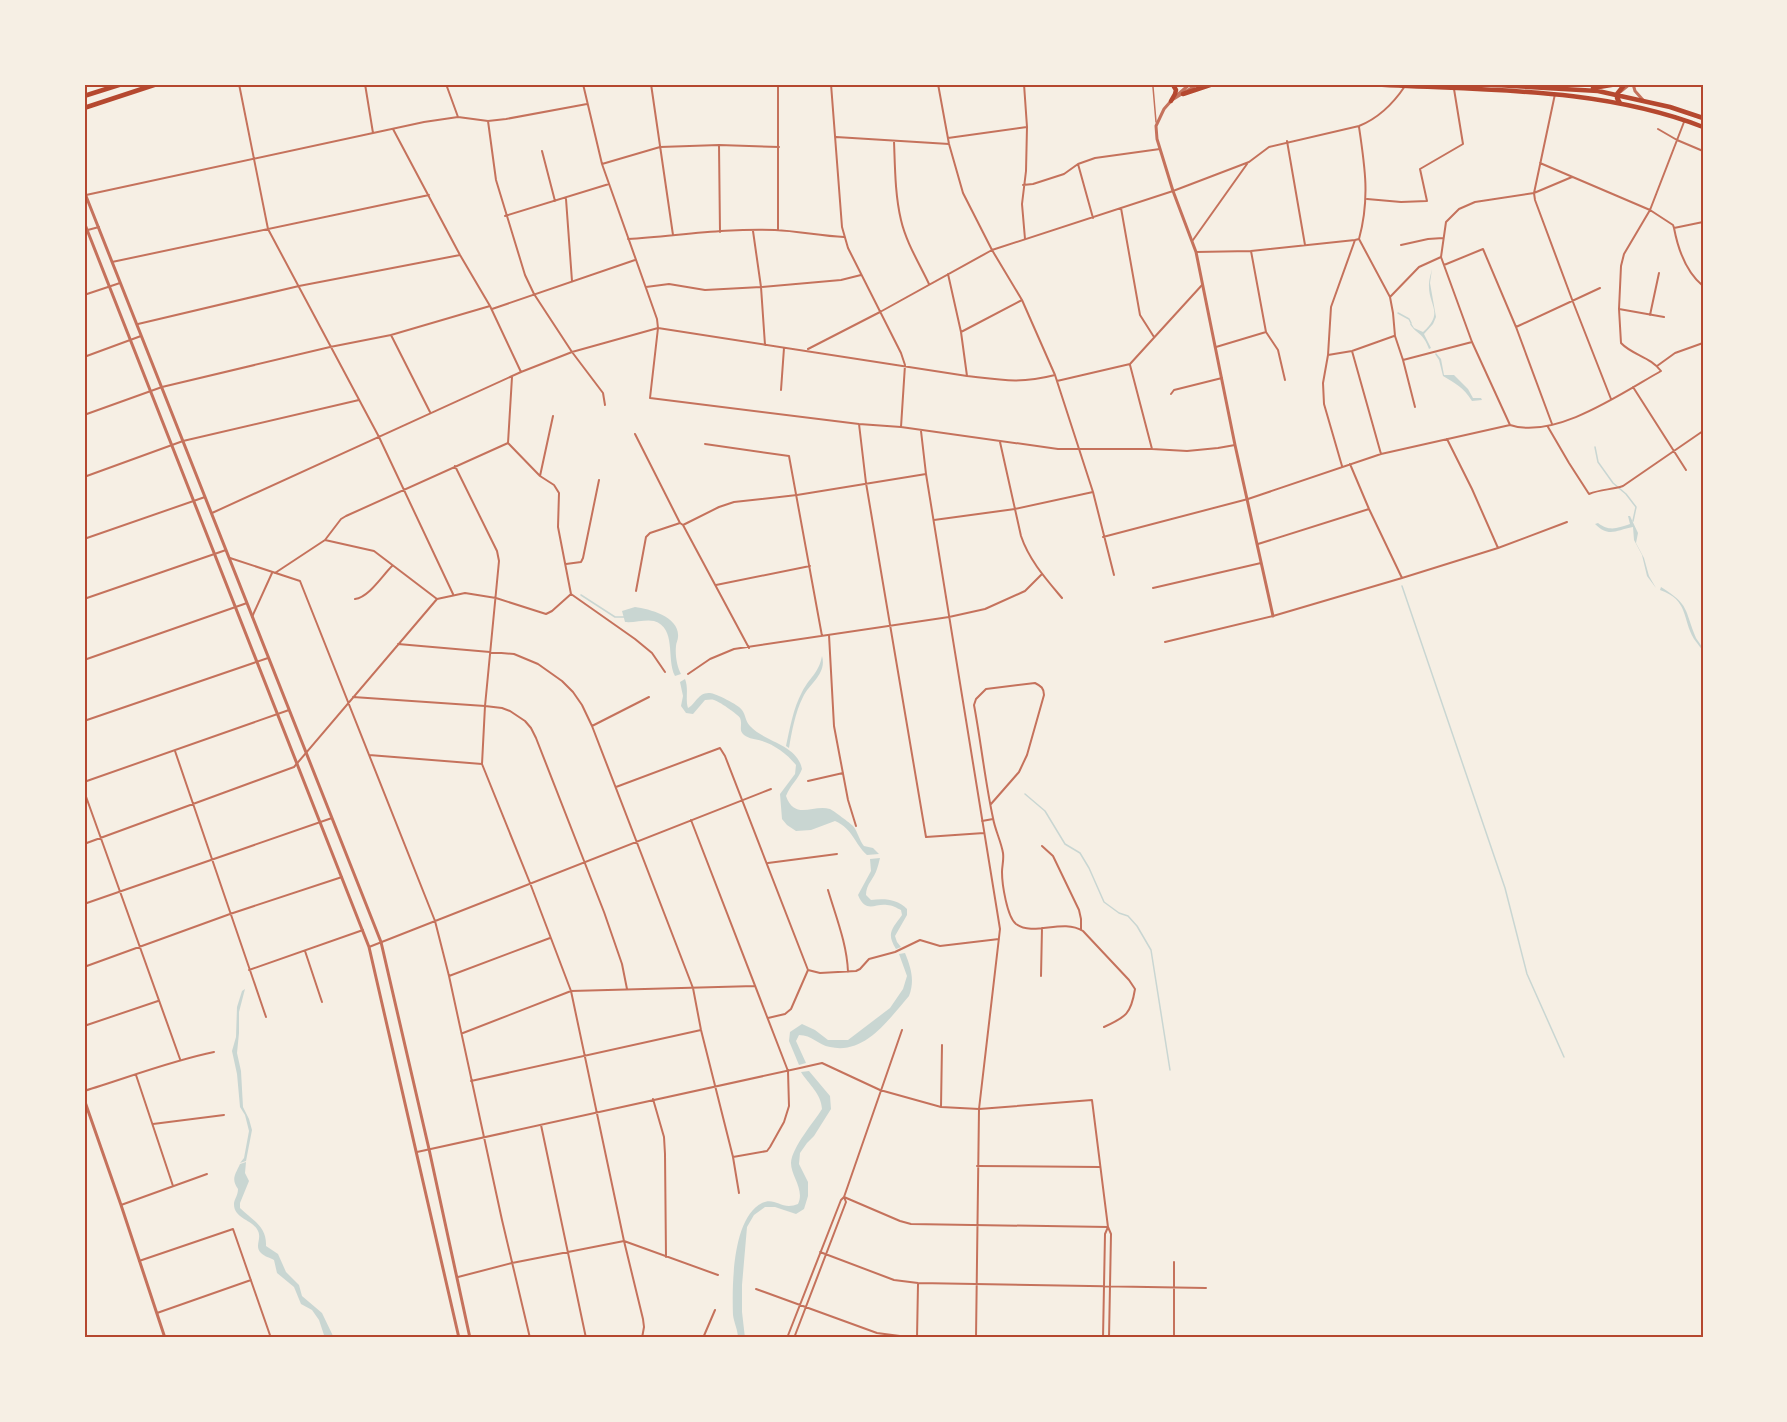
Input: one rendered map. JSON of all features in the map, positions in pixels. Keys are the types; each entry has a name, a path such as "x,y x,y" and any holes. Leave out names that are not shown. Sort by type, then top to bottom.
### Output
{"highway":[{"path":"84,96 122,84"},
{"path":"84,108 157,84"},
{"path":"1168,84 1176,90 1171,101"},
{"path":"1184,94 1213,84"},
{"path":"1369,84 1581,96 1645,108 1703,127"},
{"path":"1478,84 1559,86 1617,94 1703,118"},
{"path":"1580,89 1617,84"},
{"path":"1617,94 1630,84"},
{"path":"1617,94 1620,103"}],"street":[{"path":"239,84 268,229 379,437 453,594"},
{"path":"365,84 373,133"},
{"path":"446,84 458,117"},
{"path":"583,84 602,164 646,287 658,328 650,398 1058,448 1187,451 1235,445"},
{"path":"651,84 674,236"},
{"path":"778,84 778,230"},
{"path":"831,84 844,237 902,354 905,365 901,427"},
{"path":"938,84 949,144 963,193 992,250 1022,300 1055,375 1093,492 1114,575"},
{"path":"1024,84 1027,128 1022,213 1025,239"},
{"path":"1190,84 1164,109 1156,126 1160,149 1173,191 1196,252 1273,616"},
{"path":"1171,101 1198,84"},
{"path":"1630,84 1645,101"},
{"path":"806,350 992,250 1173,191 1249,162 1269,147 1359,126 1371,121 1385,110 1405,86"},
{"path":"1367,199 1401,202 1426,201 1420,169 1463,144 1454,89"},
{"path":"1555,94 1534,193 1535,200 1611,399"},
{"path":"1603,101 1617,94"},
{"path":"86,195 458,117 488,121 587,104"},
{"path":"1103,537 1248,500 1381,454 1510,424 1520,428 1548,427 1583,414 1660,371 1657,366 1621,343 1619,309 1621,266 1624,254 1650,210 1685,120"},
{"path":"488,121 496,180 520,264 534,294 572,352 603,393 605,405"},
{"path":"1359,126 1367,199 1359,239 1390,297 1395,336 1415,407"},
{"path":"948,138 1027,128"},
{"path":"393,129 460,255 491,307 521,372"},
{"path":"1658,129 1703,152"},
{"path":"836,136 949,144"},
{"path":"894,141 898,208 908,239 929,284"},
{"path":"1287,141 1305,245"},
{"path":"718,146 720,232"},
{"path":"602,164 660,147 779,147"},
{"path":"1023,185 1064,174 1078,164 1095,158 1160,149"},
{"path":"542,151 555,201"},
{"path":"1193,240 1249,162"},
{"path":"1540,163 1650,210 1673,225 1689,270 1703,286"},
{"path":"1078,164 1093,218"},
{"path":"1510,424 1472,342 1441,257 1446,222 1459,209 1475,202 1534,193 1572,177"},
{"path":"505,216 609,184"},
{"path":"84,191 181,442 205,497 381,942 470,1338"},
{"path":"112,262 429,195"},
{"path":"566,199 572,281"},
{"path":"1121,208 1140,315 1154,337"},
{"path":"84,222 369,947 459,1338"},
{"path":"1674,228 1703,222"},
{"path":"86,231 99,227"},
{"path":"628,239 753,230 778,230 844,237"},
{"path":"753,230 761,287 765,345"},
{"path":"1401,245 1428,238 1443,238"},
{"path":"1196,252 1251,251 1359,239"},
{"path":"1342,466 1324,404 1323,382 1328,355 1331,307 1355,240"},
{"path":"1444,265 1483,249 1516,327 1553,425"},
{"path":"1251,251 1266,332 1278,350 1285,380"},
{"path":"137,325 299,286 460,255"},
{"path":"1390,297 1419,267 1441,257"},
{"path":"84,416 160,388 330,347 392,335 534,294 635,260"},
{"path":"1650,315 1659,273"},
{"path":"948,274 961,332 967,376"},
{"path":"646,287 669,284 705,290 761,287 861,275"},
{"path":"84,295 120,283"},
{"path":"1057,381 1130,364 1202,285"},
{"path":"1516,327 1600,288"},
{"path":"961,332 1022,300"},
{"path":"1619,309 1664,317"},
{"path":"211,513 521,372 572,352 658,328 967,376 1026,381 1055,375"},
{"path":"1216,346 1266,332"},
{"path":"392,335 430,412"},
{"path":"84,357 141,336"},
{"path":"1328,355 1352,351 1395,336"},
{"path":"1403,360 1472,342"},
{"path":"1657,366 1675,353 1703,343"},
{"path":"781,390 784,347"},
{"path":"1352,351 1381,454"},
{"path":"1130,364 1152,449"},
{"path":"512,377 508,443 540,476 554,485 559,493 558,527 571,594 652,653 665,672"},
{"path":"1171,394 1174,390 1222,378"},
{"path":"1633,387 1686,470"},
{"path":"84,477 181,442 359,400"},
{"path":"540,476 553,416"},
{"path":"859,424 866,483 926,837 984,833"},
{"path":"1548,427 1589,494 1623,486 1703,431"},
{"path":"921,431 933,520 1000,929 979,1109 976,1338"},
{"path":"635,434 749,648"},
{"path":"1447,439 1498,548"},
{"path":"1000,442 1024,546 1042,574 1062,598"},
{"path":"252,617 274,573 326,540 341,519 508,443"},
{"path":"705,444 789,456 822,636"},
{"path":"1350,464 1402,578"},
{"path":"456,466 497,551 499,561 485,706 482,764 571,991 643,1319 642,1338"},
{"path":"636,591 646,537 650,533 682,524 734,502 797,495 926,474"},
{"path":"565,564 581,562 583,558 599,480"},
{"path":"933,520 1015,508 1093,492"},
{"path":"84,539 205,497"},
{"path":"1258,544 1369,509"},
{"path":"1165,642 1273,616 1402,578 1498,548 1566,522"},
{"path":"326,540 374,551 436,599"},
{"path":"84,599 226,550"},
{"path":"229,558 300,581 435,921 530,1338"},
{"path":"1153,588 1261,562"},
{"path":"355,599 366,594 392,565"},
{"path":"716,585 810,566"},
{"path":"688,674 710,659 734,650 949,617 985,609 1025,591 1042,574"},
{"path":"84,844 297,765 436,599 465,593 496,598 546,614 571,594"},
{"path":"84,660 247,603"},
{"path":"828,635 834,726 848,800 856,826"},
{"path":"398,644 514,654 551,672 573,692 582,705 693,988 701,1030 733,1157 739,1193"},
{"path":"84,721 268,658"},
{"path":"991,804 1019,772 1027,755 1044,695 1044,690 1035,683 986,689 976,699 974,705 993,819 1003,854 1002,874 1009,915 1020,927 1076,927 1129,980 1135,989 1132,1006 1121,1019 1104,1027"},
{"path":"353,697 485,706 510,711 525,721 531,728 584,862 622,964 627,989"},
{"path":"592,726 649,697"},
{"path":"84,782 289,710"},
{"path":"616,787 720,748 768,863 808,970 791,1009 785,1014 768,1018"},
{"path":"175,751 266,1017"},
{"path":"369,755 482,764"},
{"path":"808,781 843,774"},
{"path":"369,947 771,789"},
{"path":"84,791 180,1059"},
{"path":"84,904 332,818"},
{"path":"982,821 993,819"},
{"path":"691,820 788,1071 789,1106 771,1148 767,1151 733,1157"},
{"path":"1042,846 1053,856 1079,910 1081,930"},
{"path":"768,863 837,854"},
{"path":"84,967 230,914 342,877"},
{"path":"828,890 847,958 848,972"},
{"path":"1041,976 1042,927"},
{"path":"249,970 363,930"},
{"path":"449,976 551,938"},
{"path":"808,970 820,973 860,969 869,959 895,952 920,940 940,946 999,939"},
{"path":"304,951 322,1002"},
{"path":"462,1034 571,991 755,986"},
{"path":"84,1026 158,1001"},
{"path":"471,1081 701,1030"},
{"path":"787,1338 844,1197 902,1030"},
{"path":"942,1045 942,1107"},
{"path":"84,1091 180,1059 214,1052"},
{"path":"417,1152 822,1063 880,1090 942,1107 979,1109 1092,1100 1108,1227 1111,1234 1109,1338"},
{"path":"136,1075 173,1186"},
{"path":"84,1099 165,1338"},
{"path":"653,1099 664,1137 666,1257"},
{"path":"153,1124 224,1115"},
{"path":"541,1125 586,1338"},
{"path":"977,1166 1100,1167"},
{"path":"121,1205 207,1174"},
{"path":"844,1197 911,1224 1108,1227"},
{"path":"794,1338 846,1202 844,1197"},
{"path":"1103,1338 1105,1234 1108,1227"},
{"path":"139,1261 232,1229 270,1337 263,1338"},
{"path":"457,1277 624,1240 718,1275"},
{"path":"820,1252 894,1280 918,1283 1206,1288"},
{"path":"1174,1262 1174,1338"},
{"path":"156,1313 250,1280"},
{"path":"756,1289 877,1333 916,1338 918,1283"},
{"path":"703,1338 715,1310"}],"lane":[{"path":"1153,87 1156,126"}],"shaded area":[{"path":"1432,269 1430,283 1436,317 1424,334 1431,348 1429,349 1424,339 1410,324 1423,332 1433,319 1434,309 1429,292 1429,284"},
{"path":"1436,353 1441,359 1444,375 1454,375 1468,389 1473,398 1482,400 1472,401 1462,389 1443,376"},
{"path":"1628,516 1638,533 1636,543 1644,558 1649,576 1656,588 1647,576 1642,555 1634,540 1633,527 1609,532 1595,524 1617,528 1630,524"},
{"path":"1661,587 1682,603 1703,651 1690,632 1680,605 1676,599 1660,590"},
{"path":"635,607 663,615 674,624 678,637 676,657 681,674 675,676 672,669 668,637 661,625 654,621 625,622 622,611"},
{"path":"822,656 820,673 806,692 798,709 789,748 786,746 796,705 819,667"},
{"path":"685,679 688,708 703,694 717,695 740,708 748,724 757,732 794,754 802,769 786,796 794,808 799,810 830,809 853,826 864,846 873,848 879,854 867,855 850,832 835,821 811,830 796,831 787,825 782,819 780,794 795,774 796,765 776,748 744,735 741,731 739,716 716,701 705,700 693,714 686,713 681,706 683,696 680,682"},
{"path":"880,858 866,895 871,900 895,901 907,909 907,915 895,936 901,947 896,949 891,935 902,915 901,910 889,905 868,906 861,901 858,895 871,871 870,859"},
{"path":"905,953 912,974 911,990 909,996 884,1024 865,1040 854,1046 843,1048 826,1046 799,1035 796,1041 806,1063 799,1065 789,1041 790,1032 802,1024 828,1040 848,1040 890,1008 903,989 907,976 899,954"},
{"path":"245,989 239,1012 237,1053 241,1071 243,1107 252,1130 246,1161 240,1163 244,1158 249,1131 245,1115 240,1107 232,1051 236,1037 237,1007 242,991"},
{"path":"809,1071 830,1096 831,1109 800,1153 799,1164 808,1182 808,1196 804,1209 796,1214 775,1207 765,1207 754,1215 747,1227 742,1285 745,1338 738,1338 733,1315 733,1287 739,1237 752,1211 762,1203 769,1201 785,1206 798,1204 800,1194 792,1168 792,1157 799,1142 822,1109 817,1094 801,1072"},
{"path":"246,1162 245,1173 249,1181 240,1208 261,1228 266,1239 266,1246 278,1254 286,1272 299,1285 302,1296 322,1313 334,1338 325,1338 319,1320 312,1310 301,1304 294,1287 277,1273 274,1260 259,1250 259,1234 255,1227 240,1216 235,1208 238,1189 234,1177 240,1164"}],"waterway":[{"path":"1398,313 1409,319 1411,323"},
{"path":"1595,447 1598,462 1613,483 1636,507 1633,521"},
{"path":"1402,586 1505,888 1527,974 1564,1057"},
{"path":"581,595 615,617 625,617"},
{"path":"1025,794 1045,811 1065,844 1080,853 1104,902 1119,913 1128,916 1137,926 1151,950 1170,1070"}]}
